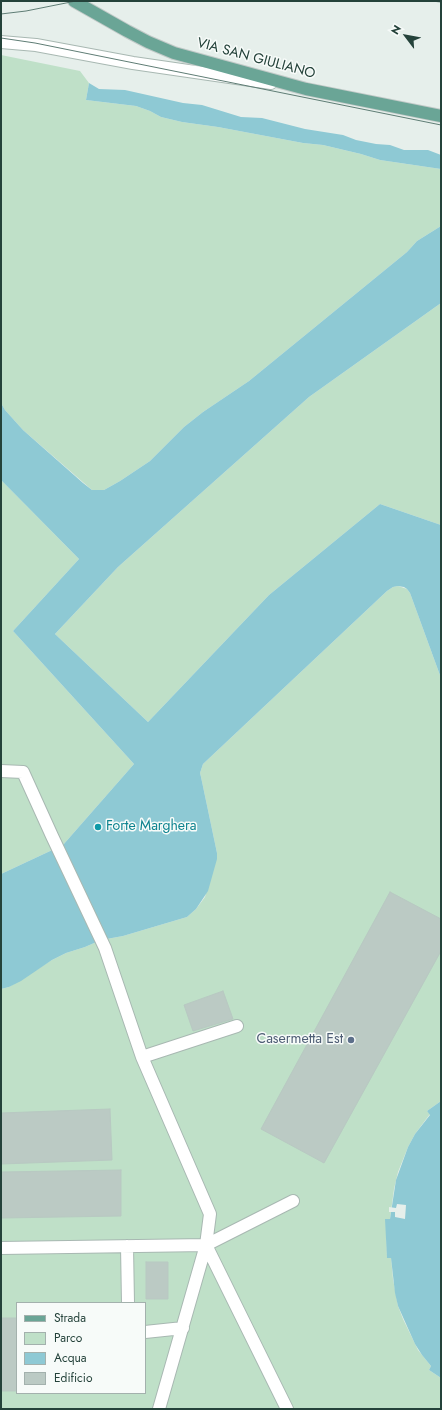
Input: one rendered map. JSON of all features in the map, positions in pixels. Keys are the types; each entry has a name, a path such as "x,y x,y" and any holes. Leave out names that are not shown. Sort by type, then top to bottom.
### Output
{"main road":[{"name":"VIA SAN GIULIANO","path":"74,1 148,42 174,53 306,88 441,116"}],"street":[{"path":"1,42 36,45 128,62 306,88"},
{"path":"1,771 23,772 105,948 142,1057 210,1214 206,1245 159,1409"},
{"path":"142,1057 237,1026"},
{"path":"1,1248 206,1245 293,1200"},
{"path":"206,1245 287,1409"},
{"path":"127,1246 128,1302"},
{"path":"146,1332 183,1328"}],"green space":[{"path":"1,55 80,71 89,83 86,100 136,106 161,117 182,122 218,127 303,143 323,145 380,160 441,169 441,226 417,241 407,252 249,381 203,412 184,427 150,461 104,490 92,490 23,430 5,410 1,403"},
{"path":"441,303 441,525 380,504 269,595 148,722 55,634 118,567 309,397"},
{"name":"Forte Marghera","path":"1,480 79,559 13,631 134,764 63,845 1,874"},
{"name":"Forte Marghera","path":"398,586 407,589 410,593 441,678 441,1101 427,1111 430,1114 415,1134 408,1147 398,1172 390,1219 386,1219 387,1258 391,1257 398,1306 418,1350 431,1366 429,1370 441,1378 441,1409 1,1409 1,989 9,987 66,953 101,940 123,936 187,917 196,909 205,897 217,853 200,773 203,764 387,591"}],"water":[{"path":"89,83 99,89 125,90 183,103 202,105 241,117 262,118 305,129 343,135 356,140 390,145 404,150 428,150 441,155 441,169 380,160 323,145 303,143 218,127 182,122 161,117 136,106 86,100"},
{"path":"441,226 441,303 309,397 118,567 55,634 148,722 269,595 380,504 441,525 441,678 410,593 404,587 393,587 203,764 200,773 217,859 208,891 196,909 187,917 123,936 101,940 66,953 52,960 21,981 1,989 1,874 63,845 134,764 13,631 79,559 1,480 1,403 5,410 23,430 83,483 92,490 104,490 150,461 184,427 203,412 249,381 407,252 417,241"},
{"path":"441,1101 441,1378 429,1370 431,1366 415,1344 398,1306 391,1258 387,1258 385,1219 390,1219 396,1180 408,1147 415,1134 430,1115 427,1111"}],"pier":[{"path":"397,1204 406,1205 405,1219 395,1217 395,1212 389,1212 389,1207 396,1208"}],"building":[{"name":"Casermetta Est","path":"390,892 441,919 441,951 324,1163 261,1129"},
{"path":"223,991 233,1019 193,1031 184,1005"},
{"path":"110,1109 112,1160 1,1164 1,1113"},
{"path":"121,1170 121,1216 1,1218 1,1172"},
{"path":"146,1262 168,1262 168,1299 146,1299"},
{"path":"1,1318 16,1318 16,1391 1,1391"}],"tram line":[{"path":"1,14 26,11 76,1"},
{"path":"431,1 441,2"},
{"path":"1,38 35,43 441,125"}],"place":[{"name":"Forte Marghera","path":"98,827"},
{"name":"Casermetta Est","path":"351,1040"}]}
